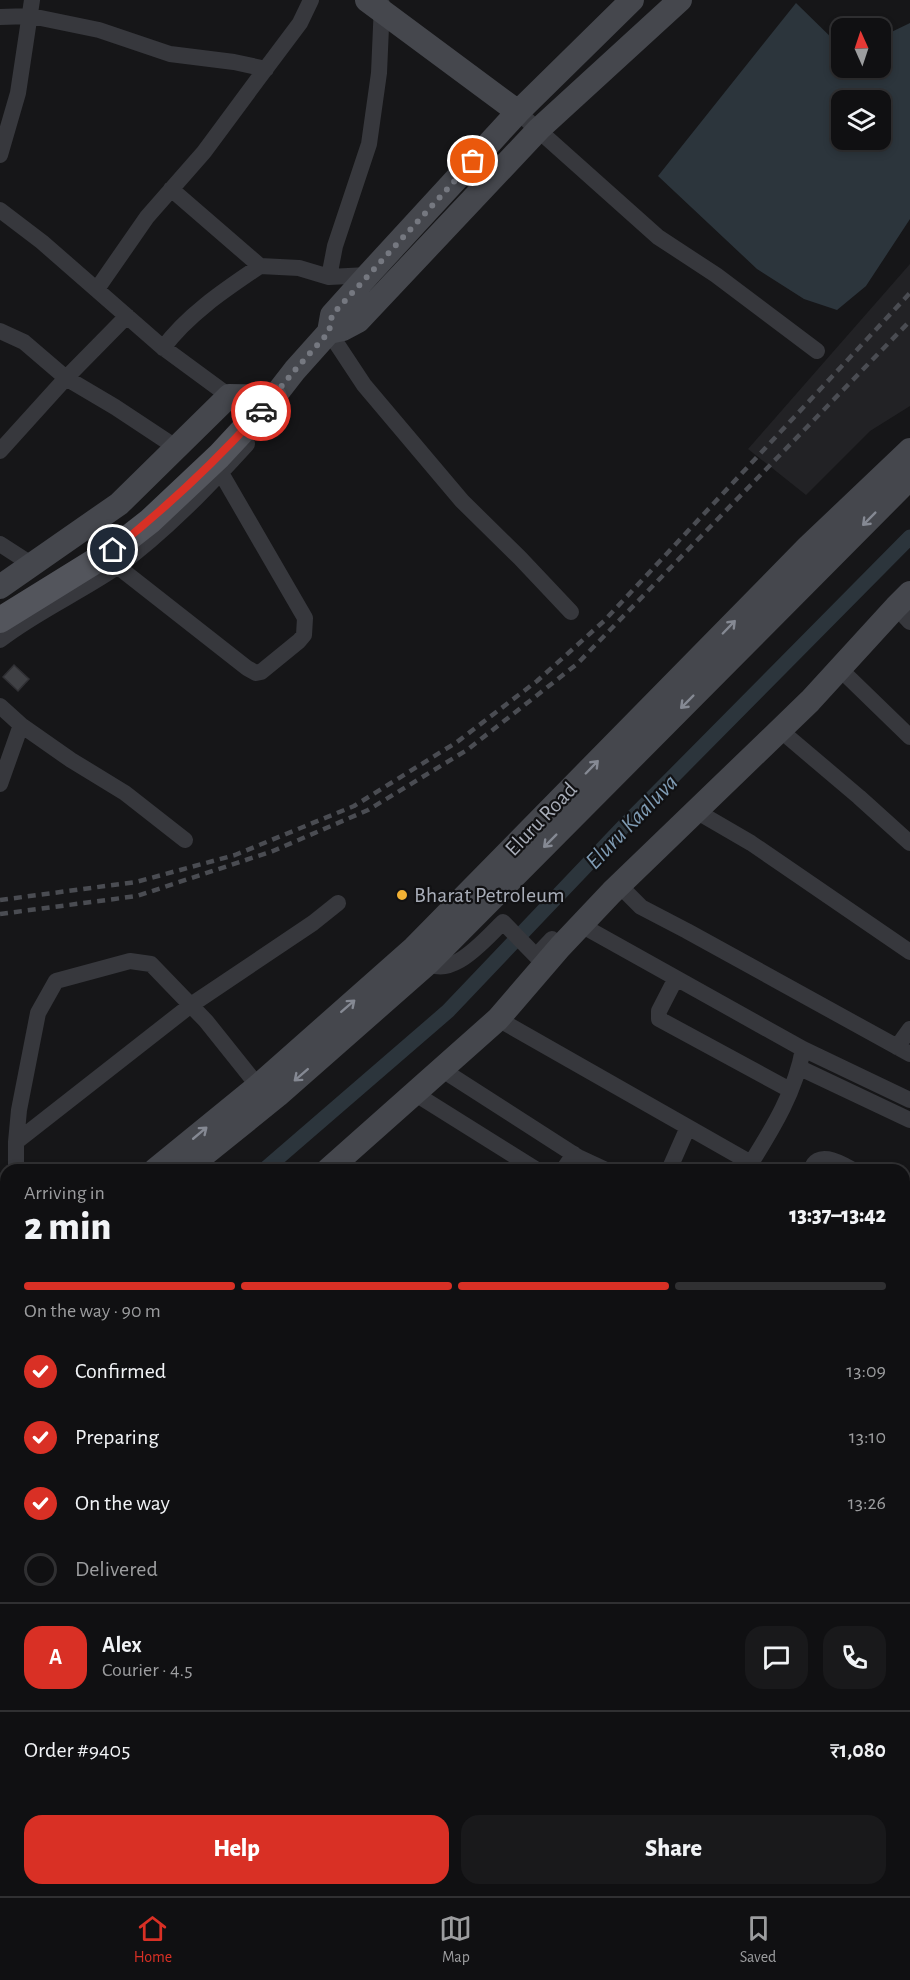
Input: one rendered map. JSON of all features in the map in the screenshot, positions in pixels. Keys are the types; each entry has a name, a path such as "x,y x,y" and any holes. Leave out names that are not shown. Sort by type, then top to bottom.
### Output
{"main road":[{"path":"0,620 113,550 150,520 219,456 274,397 329,332 332,315 368,275 518,112 632,0"},
{"path":"329,332 343,329 358,321 538,129 680,0"},
{"path":"377,4 518,112"},
{"path":"0,586 119,504 229,396 274,397"},
{"name":"Eluru Road","path":"162,1164 421,956 808,547 910,450"},
{"name":"Eluru Road","path":"192,1164 278,1095 910,478"},
{"path":"339,1164 414,1093 498,1019 556,943 588,918 615,888 905,607"}],"street":[{"path":"97,289 147,217 204,152 266,69 300,23 311,0"},
{"path":"329,277 335,246 369,144 379,73 377,4"},
{"path":"0,17 31,8 170,54 234,62 266,69"},
{"path":"0,155 18,93 31,8"},
{"path":"518,112 658,237 716,275 817,351"},
{"path":"171,189 260,266"},
{"path":"0,210 42,242 127,316 172,337 229,396"},
{"path":"172,337 232,285 260,266 299,268 329,277 368,275"},
{"path":"0,451 66,378 127,316"},
{"path":"0,331 24,342 66,378 177,448"},
{"path":"329,332 364,385 462,501 520,558 570,612"},
{"path":"0,640 117,566 164,529 221,473 271,417 274,397"},
{"path":"117,566 256,673 261,672 299,641 304,635 305,618 221,473"},
{"path":"0,544 31,564"},
{"path":"840,669 910,737"},
{"path":"0,706 21,725 71,760 125,793 185,840"},
{"path":"0,784 21,725"},
{"path":"780,730 910,843"},
{"path":"696,811 779,862 910,952"},
{"path":"615,888 650,913 687,931 904,1051 910,1029"},
{"path":"16,1142 191,1005 313,923 338,903"},
{"path":"588,918 676,978 803,1049 910,1100"},
{"path":"421,956 438,966 458,962 503,922 536,956 556,943"},
{"path":"11,1164 19,1110 38,1013 56,981 130,961 151,964 206,1021 258,1086"},
{"path":"676,978 658,1011 659,1019 790,1090"},
{"path":"498,1019 688,1127 746,1164"},
{"path":"750,1164 774,1126 800,1068 803,1049"},
{"path":"800,1068 910,1120"},
{"path":"441,1069 574,1154 594,1164"},
{"path":"414,1093 527,1164"},
{"path":"672,1164 688,1127"},
{"path":"567,1164 574,1154"},
{"path":"814,1164 825,1158 841,1164"}],"shaded area":[{"path":"796,3 831,37 831,78 891,78 891,32 910,23 910,219 866,286 837,310 804,299 757,269 658,176"},
{"path":"910,264 910,406 870,431 806,495 748,449"}],"building":[{"path":"14,665 29,679 18,691 3,677"}],"waterway":[{"name":"Eluru Kaaluva","path":"271,1164 448,1011 625,825 910,537"}],"railway":[{"path":"0,900 136,882 235,855 354,806 457,742 537,681 604,621 910,293"},
{"path":"0,914 137,896 273,851 368,810 467,750 577,664 910,321"}],"way so far":[{"path":"261,411 329,332 332,315 473,161"}],"place":[{"name":"Bharat Petroleum","path":"402,895"}],"route":[{"path":"113,550 150,520 219,456 261,411"}]}
